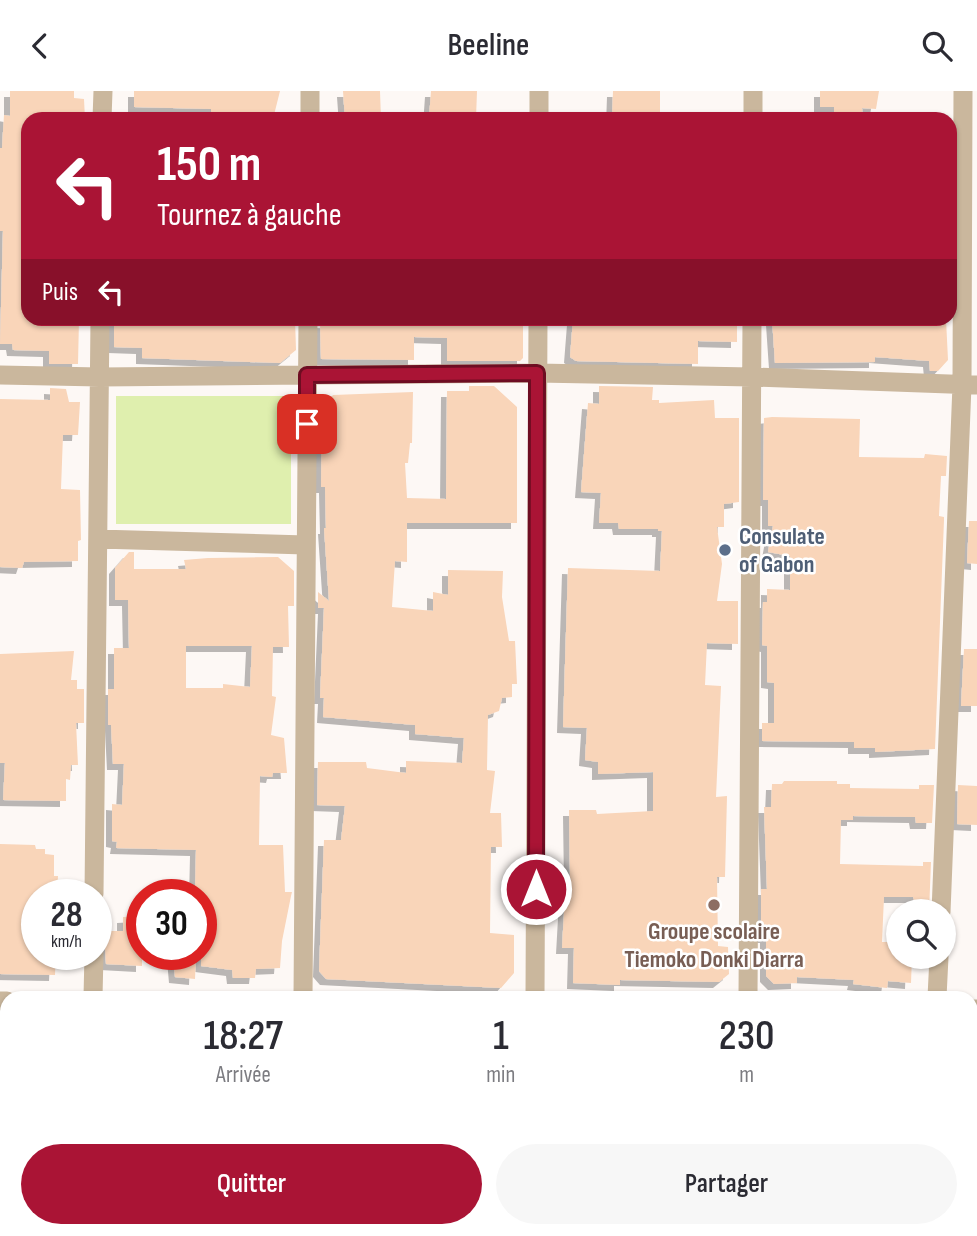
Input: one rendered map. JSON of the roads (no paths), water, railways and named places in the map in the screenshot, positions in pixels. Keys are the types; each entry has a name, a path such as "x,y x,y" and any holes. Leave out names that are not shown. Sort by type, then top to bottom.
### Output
{"street":[{"path":"102,112 103,91"},
{"path":"310,91 310,112"},
{"path":"538,112 539,91"},
{"path":"753,91 753,112"},
{"path":"942,899 969,385 963,91"},
{"path":"94,879 100,326"},
{"path":"303,991 308,326"},
{"path":"535,991 538,326"},
{"path":"748,991 752,326"},
{"path":"0,375 100,377 537,373 969,385"},
{"path":"98,539 306,545"},
{"path":"937,991 938,969"},
{"path":"93,991 94,970"}],"place":[{"name":"Consulate of Gabon","path":"725,550"},
{"name":"Groupe scolaire Tiemoko Donki Diarra","path":"714,905"}]}
